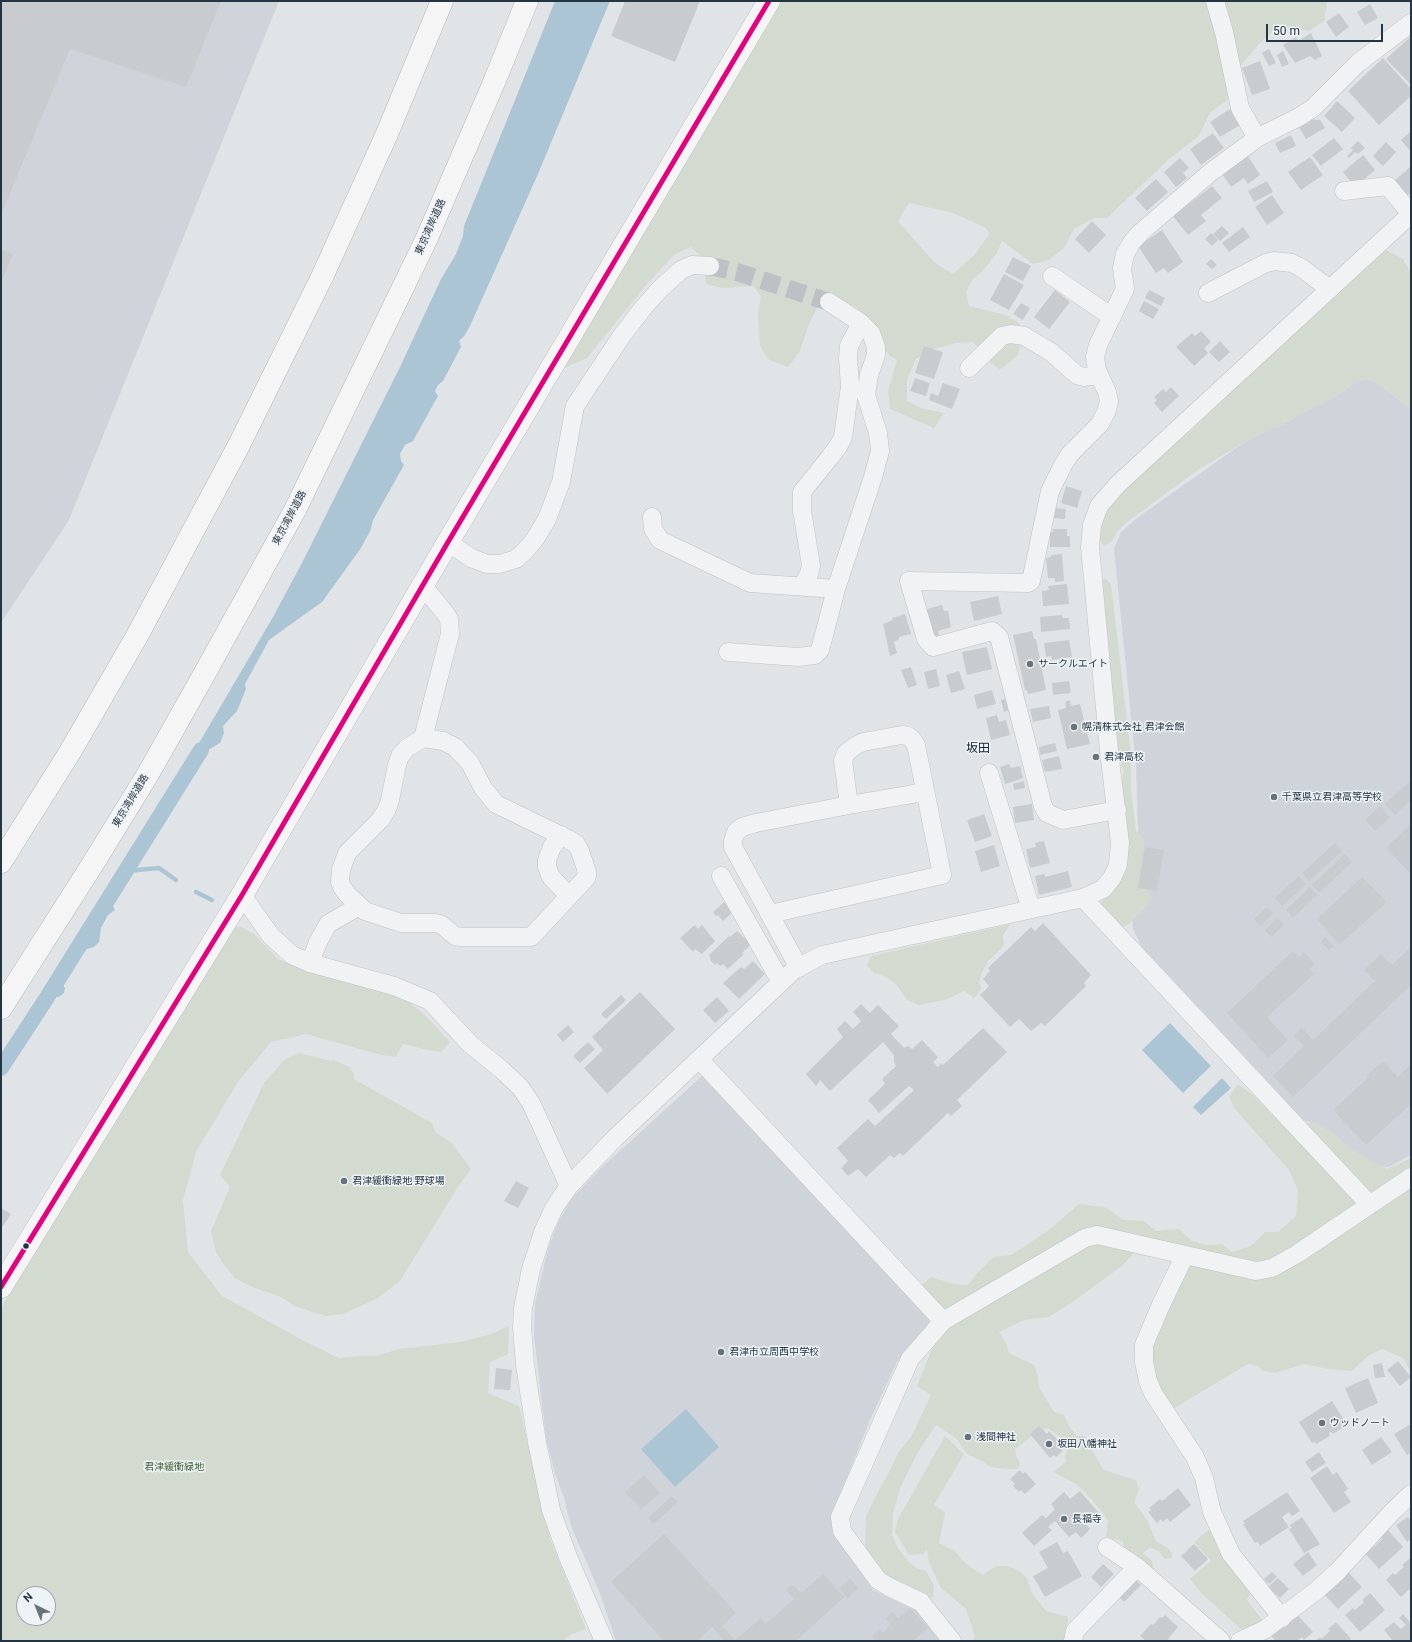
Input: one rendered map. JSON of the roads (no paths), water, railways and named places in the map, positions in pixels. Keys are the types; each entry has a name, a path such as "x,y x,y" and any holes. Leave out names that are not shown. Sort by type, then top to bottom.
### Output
{"main road":[{"path":"1,862 70,752 137,636 239,445 325,270 386,136 442,1"},
{"name":"東京湾岸道路","path":"1,1008 38,952 151,767 223,641 295,510 426,240 527,1"},
{"path":"1,1287 242,895 448,542 769,1"},
{"path":"1,995 38,952"}],"street":[{"path":"1215,1 1224,32 1240,108 1258,138"},
{"path":"1117,810 1063,820 1047,813 1043,806 1000,638 992,631 933,647 926,639 909,581 1028,583 1031,581 1050,491 1070,454 1100,424 1107,410 1109,401 1107,392 1099,375 1095,357 1098,345 1125,289 1122,268 1125,254 1132,242 1140,233 1211,172 1258,138 1313,108 1358,63 1411,23"},
{"path":"604,1641 568,1557 551,1510 537,1442 525,1365 522,1327 523,1308 531,1269 543,1232 554,1208 569,1186 615,1138 794,970 822,955 1083,898 1103,889 1112,878 1118,865 1120,844 1108,743 1090,547 1092,525 1099,506 1117,485 1411,214 1388,186 1344,191"},
{"path":"1208,293 1266,263 1274,261 1292,263 1300,267 1330,289"},
{"path":"448,542 471,558 487,564 500,564 516,559 525,551 547,520 561,482 575,406 642,308 660,289 681,270 692,265 710,266"},
{"path":"1052,276 1112,317"},
{"path":"728,652 798,657 815,655 820,650 836,589 873,477 880,451 878,433 866,395 869,375 876,355 876,347 871,332 861,323 829,302"},
{"path":"802,586 809,574 811,565 802,511 802,492 839,446 843,437 850,386 848,358 849,346 861,323"},
{"path":"970,368 1002,336 1011,334 1024,336 1050,352 1077,375 1084,377 1099,375"},
{"path":"652,517 653,529 660,540 750,583 836,589"},
{"path":"423,586 446,612 449,619 450,634 423,738"},
{"path":"770,914 942,875 916,745 908,736 902,735 863,742 846,753 843,761 849,805"},
{"path":"423,738 443,741 460,751 470,763 483,788 496,804 561,835 576,844 587,872 587,877 531,937 460,937 456,936 442,925 436,923 401,923 365,911 342,887 340,877 343,861 352,847 381,819 387,809 400,756 407,748 423,738"},
{"path":"989,774 1031,910"},
{"path":"799,968 733,847 736,832 756,823 925,792"},
{"path":"561,835 552,847 547,860 547,867 551,877 569,896"},
{"path":"721,876 781,982"},
{"path":"242,895 270,936 292,955 310,963 394,986 430,1001 470,1044 520,1087 531,1103 569,1186"},
{"path":"1083,898 1370,1205"},
{"path":"310,963 318,942 328,924 359,906"},
{"path":"699,1059 943,1321"},
{"path":"952,1641 921,1602 889,1587 878,1580 842,1532 840,1516 910,1359 943,1321 1085,1238 1097,1236 1256,1271 1272,1268 1298,1254 1411,1177"},
{"path":"1185,1255 1144,1345 1144,1362 1148,1381 1153,1393 1195,1457 1204,1478 1212,1512 1231,1554 1282,1618"},
{"path":"1250,1639 1282,1618 1316,1592 1411,1494"},
{"path":"1107,1547 1137,1566 1220,1641"},
{"path":"1072,1641 1075,1631 1137,1566"}],"water":[{"path":"555,1 610,1 538,174 470,326 465,335 459,341 461,347 443,381 438,385 435,391 438,396 413,441 405,445 400,454 401,461 404,465 373,520 371,529 361,548 322,602 269,640 245,684 246,689 237,711 223,726 224,733 220,743 208,750 195,772 185,767 273,617 304,559 400,367 441,279 456,254 463,236 464,226"},
{"path":"119,883 122,889 112,904 115,910 108,915 101,928 99,942 94,947 87,949 83,953 72,972 68,974 62,983 65,988 64,993 59,997 52,996 46,999"},
{"path":"1170,1023 1211,1066 1183,1093 1142,1050"},
{"path":"1222,1078 1231,1088 1201,1115 1193,1107"},
{"path":"686,1409 719,1447 675,1487 641,1449"}],"waterway":[{"path":"1,1068 46,999 201,750"},
{"path":"127,871 159,868 176,880"},
{"path":"196,892 212,900"}],"tunnel":[{"path":"710,266 737,272 829,302"}],"place":[{"name":"サークルエイト","path":"1030,664"},
{"name":"幌清株式会社 君津会館","path":"1074,727"},
{"name":"君津高校","path":"1096,757"},
{"name":"千葉県立君津高等学校","path":"1274,797"},
{"name":"君津緩衝緑地 野球場","path":"344,1181"},
{"name":"君津市立周西中学校","path":"721,1352"},
{"name":"ウッドノート","path":"1322,1423"},
{"name":"浅間神社","path":"968,1437"},
{"name":"坂田八幡神社","path":"1049,1444"},
{"name":"長福寺","path":"1064,1519"}],"district":[{"name":"坂田","path":"978,749"}],"park label":[{"name":"君津緩衝緑地","path":"174,1467"}]}
